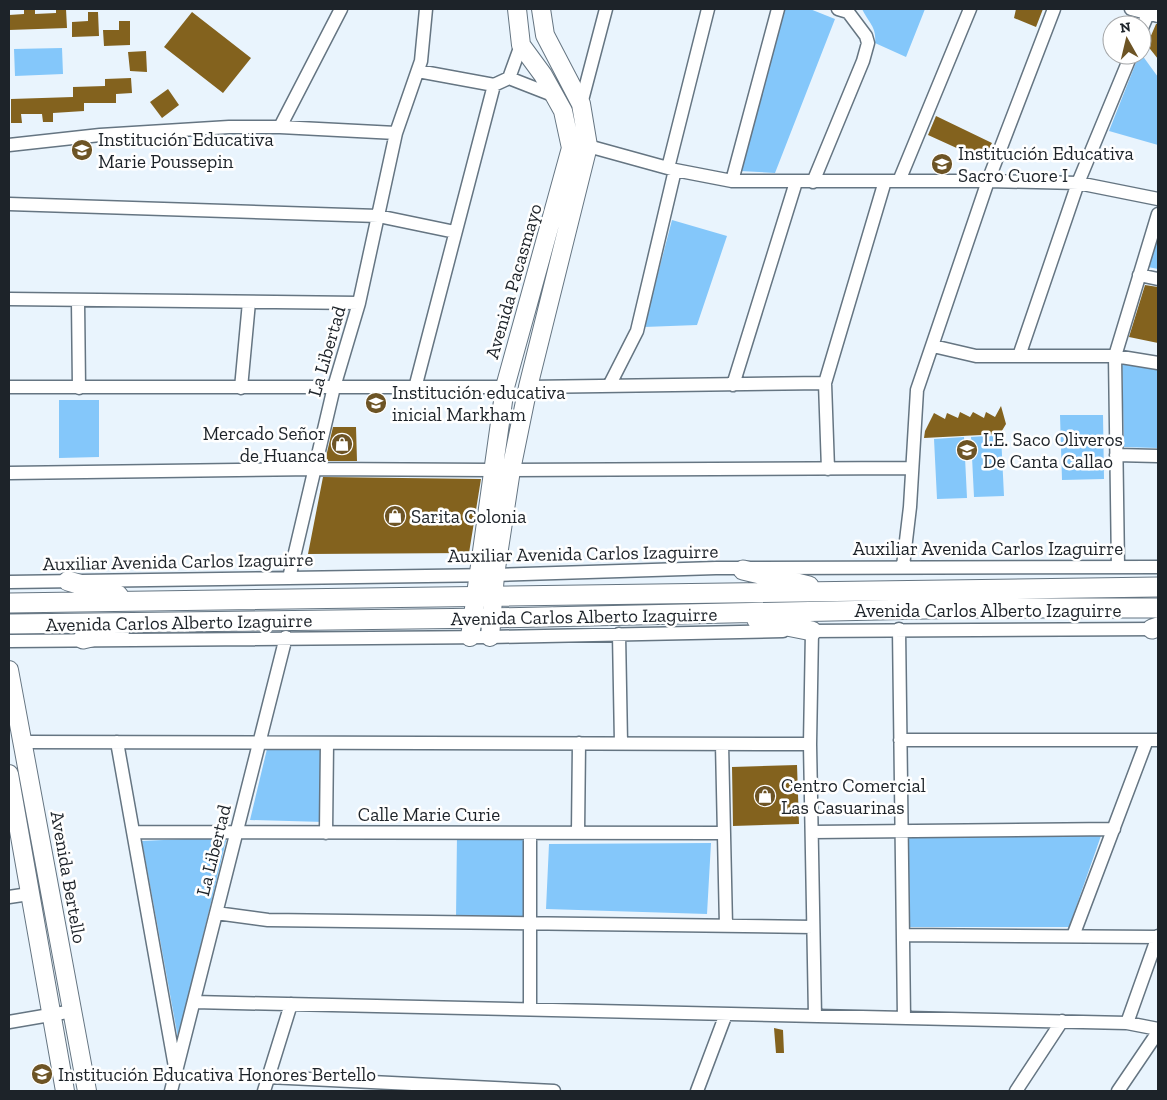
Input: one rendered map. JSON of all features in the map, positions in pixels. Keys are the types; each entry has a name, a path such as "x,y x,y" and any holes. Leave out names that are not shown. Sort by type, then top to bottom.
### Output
{"main road":[{"name":"Avenida Pacasmayo","path":"470,637 472,618 495,575 511,470 564,207 571,148 563,111 522,45 517,9"},
{"name":"Avenida Pacasmayo","path":"490,627 477,575 505,387 564,207 588,146 581,104 546,35 541,9"},
{"path":"743,570 835,592"},
{"path":"68,581 138,601"},
{"name":"Avenida Carlos Alberto Izaguirre","path":"9,624 472,618 490,627 974,600 1158,587"},
{"name":"Avenida Carlos Alberto Izaguirre","path":"9,603 835,592 1158,608"},
{"path":"719,613 812,631"},
{"path":"83,640 149,622"},
{"name":"Avenida Bertello","path":"9,670 87,1091"},
{"path":"9,774 65,1091"}],"street":[{"path":"280,126 341,9"},
{"name":"La Libertad","path":"289,578 334,387 359,303 396,133 418,71 426,34 426,9"},
{"path":"581,104 606,9"},
{"path":"609,386 637,332 708,9"},
{"path":"732,181 778,9"},
{"path":"828,469 824,383 892,181 970,9"},
{"path":"903,566 917,390 988,181 1054,9"},
{"path":"1131,9 1153,15"},
{"path":"813,182 863,61 868,43 866,36 845,10"},
{"path":"418,71 494,85 509,78 522,45"},
{"path":"1019,356 1078,183 1127,65"},
{"path":"509,78 554,96"},
{"path":"415,388 494,85"},
{"path":"9,145 100,135 280,126 396,133"},
{"path":"588,146 672,169 732,181 1078,183 1158,199"},
{"path":"734,386 796,182"},
{"path":"9,204 378,216 455,232"},
{"path":"1118,567 1115,356 1158,214"},
{"path":"1139,276 1158,279"},
{"path":"9,299 359,303"},
{"path":"78,301 79,388"},
{"path":"241,388 249,302"},
{"path":"933,346 976,356 1115,356 1158,364"},
{"path":"528,387 734,386 824,383"},
{"path":"9,387 505,387"},
{"path":"1116,455 1158,456"},
{"path":"511,470 912,468"},
{"path":"9,473 316,469 492,470"},
{"name":"Auxiliar Avenida Carlos Izaguirre","path":"9,582 495,575 716,568 743,570 903,566 1158,567"},
{"path":"9,641 286,637 470,637 490,627 618,634 898,629 1156,628"},
{"path":"898,629 904,1018"},
{"path":"812,631 810,744 815,1016"},
{"path":"618,634 621,743"},
{"name":"La Libertad","path":"171,1091 286,637"},
{"path":"900,740 1153,740 1114,829 1073,936"},
{"path":"23,742 810,744"},
{"path":"117,742 176,1072"},
{"path":"326,833 327,743"},
{"path":"578,833 579,743"},
{"path":"722,744 726,926"},
{"path":"812,832 1114,829"},
{"name":"Calle Marie Curie","path":"133,832 724,833"},
{"path":"530,833 530,1009"},
{"path":"9,897 29,894"},
{"path":"216,913 268,920 814,927"},
{"path":"903,935 1073,936 1158,940 1127,1023"},
{"path":"194,1002 1127,1023 1158,1031 1118,1091"},
{"path":"264,1091 291,1004"},
{"path":"9,1022 72,1011"},
{"path":"697,1091 726,1014"},
{"path":"1016,1091 1062,1022"},
{"path":"268,1077 554,1091"}],"shaded area":[{"path":"784,9 810,9 835,19 775,173 740,171"},
{"path":"862,9 925,9 906,57 875,43 875,33"},
{"path":"62,48 63,74 15,76 14,49"},
{"path":"1135,65 1149,65 1158,77 1158,145 1109,131"},
{"path":"672,220 727,236 697,325 644,327"},
{"path":"1158,238 1158,269 1148,267"},
{"path":"1122,364 1158,370 1158,448 1124,447"},
{"path":"59,400 99,400 99,457 59,458"},
{"path":"1060,415 1103,415 1104,479 1062,480"},
{"path":"1001,435 1004,496 974,497 971,437"},
{"path":"964,437 967,498 937,499 934,439"},
{"path":"267,749 325,749 324,822 250,820"},
{"path":"1102,833 1069,927 908,927 906,836"},
{"path":"457,835 525,835 526,919 456,918"},
{"path":"227,837 178,1038 142,841"},
{"path":"711,843 707,914 546,909 549,844"}],"building":[{"path":"24,9 35,9 35,14 56,13 56,9 66,9 67,28 9,30 9,15 24,14"},
{"path":"1016,9 1043,9 1036,27 1014,18"},
{"path":"88,12 98,12 99,36 72,37 72,22 88,21"},
{"path":"192,12 251,58 223,93 164,47"},
{"path":"119,21 130,21 130,45 104,46 103,30 119,30"},
{"path":"1156,24 1158,24 1158,59 1152,51 1152,33"},
{"path":"146,51 147,72 130,71 128,52"},
{"path":"131,78 132,93 116,94 116,103 84,103 84,111 53,113 53,122 43,122 42,114 21,114 22,123 11,123 11,99 73,97 73,87 105,86 105,79"},
{"path":"168,89 179,105 162,118 150,102"},
{"path":"936,116 992,143 983,160 928,135"},
{"path":"1145,285 1158,287 1158,343 1129,337"},
{"path":"1001,406 1006,424 1000,434 924,438 925,431 934,413 945,419 947,413 958,418 960,412 970,417 973,412 984,418 986,412 995,417"},
{"name":"Mercado Señor de Huanca","path":"333,427 356,427 357,461 325,461"},
{"name":"Sarita Colonia","path":"323,477 481,479 469,553 308,554"},
{"name":"Centro Comercial Las Casuarinas","path":"797,765 799,824 733,826 732,767"},
{"path":"774,1028 783,1030 784,1053 776,1053"}],"place":[{"name":"Institución Educativa Marie Poussepin","path":"82,150"},
{"name":"Institución Educativa Sacro Cuore I","path":"942,164"},
{"name":"Institución educativa inicial Markham","path":"376,403"},
{"name":"Mercado Señor de Huanca","path":"342,444"},
{"name":"I.E. Saco Oliveros De Canta Callao","path":"967,450"},
{"name":"Sarita Colonia","path":"395,516"},
{"name":"Centro Comercial Las Casuarinas","path":"765,796"},
{"name":"Institución Educativa Honores Bertello","path":"42,1074"}]}
